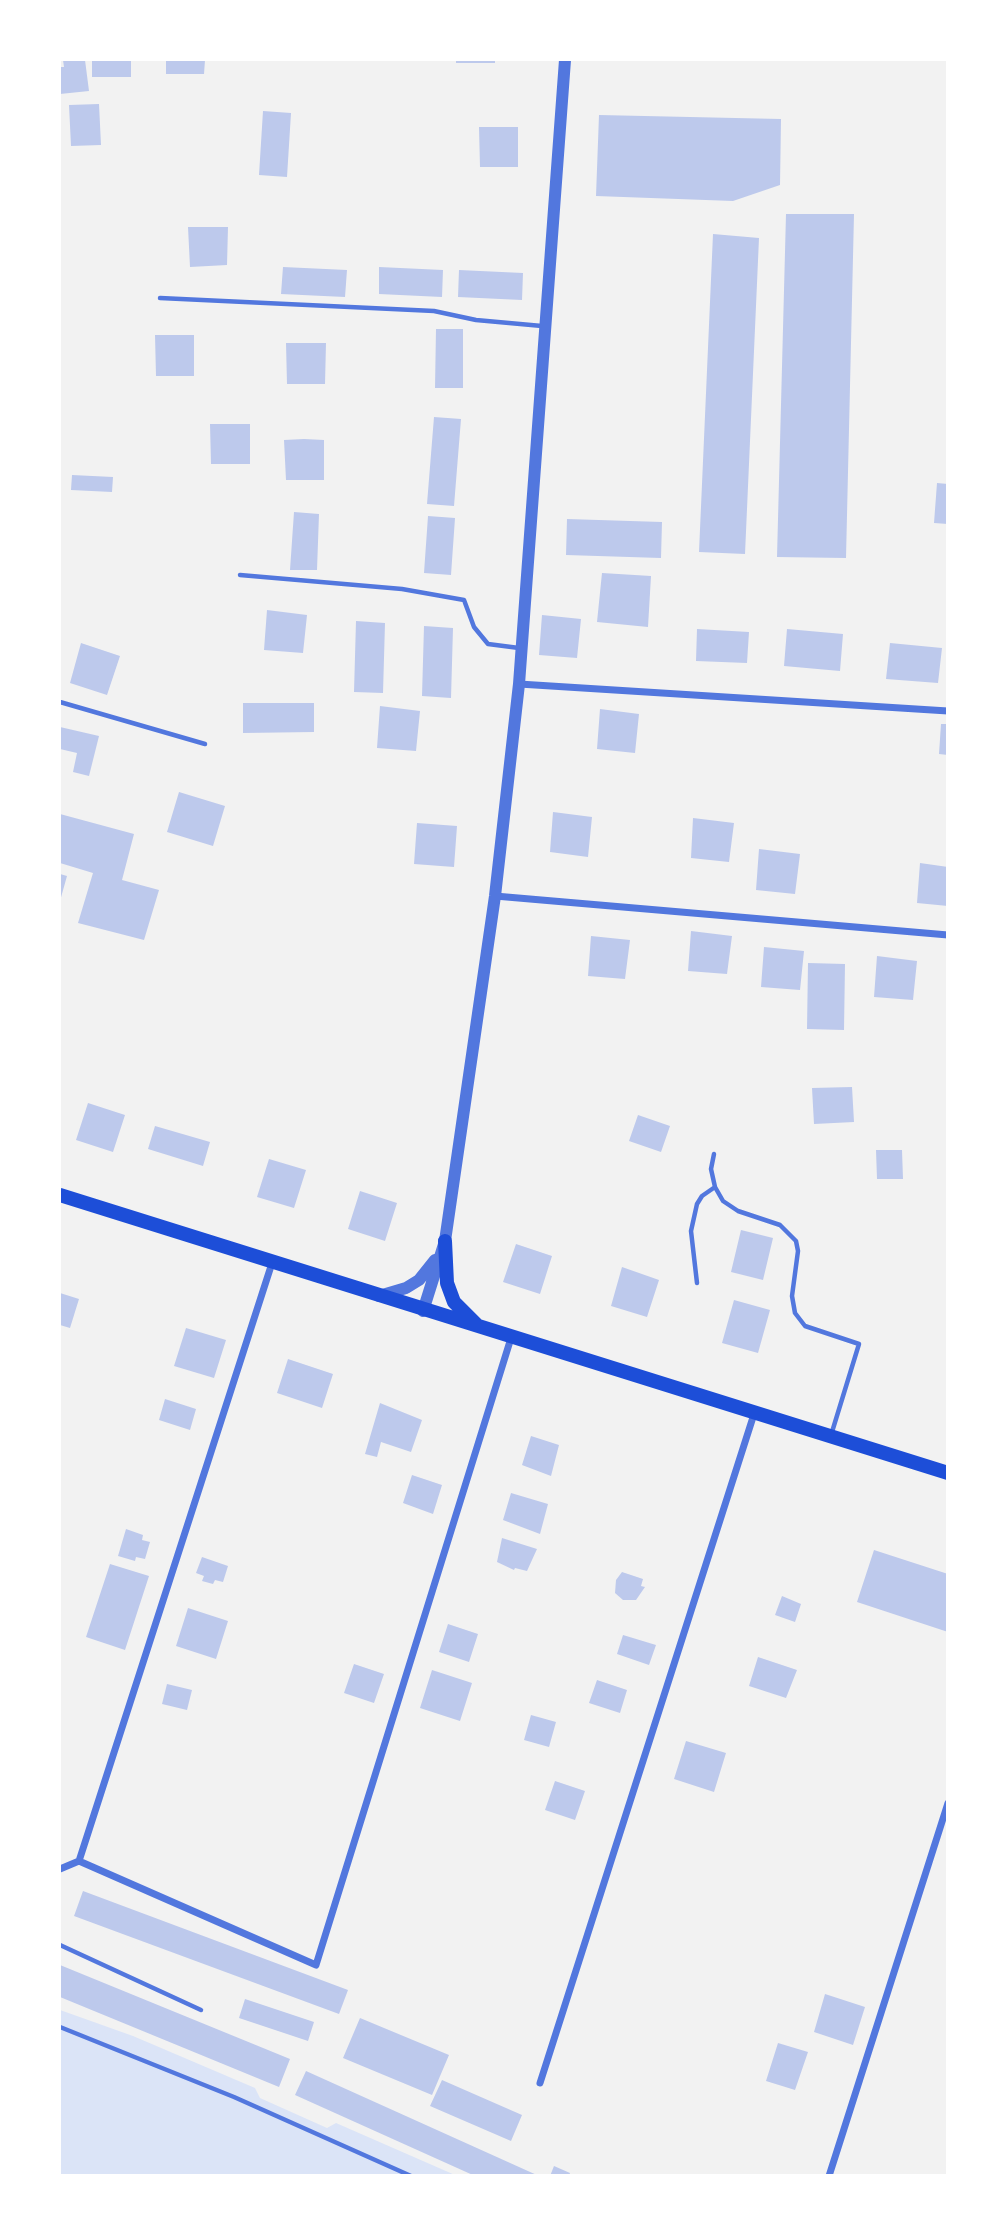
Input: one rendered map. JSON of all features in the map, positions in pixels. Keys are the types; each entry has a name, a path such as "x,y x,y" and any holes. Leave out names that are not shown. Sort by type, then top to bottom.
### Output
{"main road":[{"path":"60,1195 486,1331 947,1473"},
{"path":"445,1241 447,1283 454,1302 467,1319 486,1331"}],"street":[{"path":"423,1311 445,1241 495,896 519,684 565,60"},
{"path":"519,684 947,711"},
{"path":"495,896 947,934"},
{"path":"377,1296 406,1288 419,1280 431,1267 445,1241"},
{"path":"79,1861 272,1263"},
{"path":"60,1869 79,1861 316,1965 511,1338"},
{"path":"540,2083 754,1414"},
{"path":"828,2175 947,1803"}],"lane":[{"path":"160,298 433,311 475,320 545,326"},
{"path":"240,575 402,589 464,600 474,627 488,644 521,648"},
{"path":"60,702 205,744"},
{"path":"714,1154 711,1168 715,1187 723,1201 738,1211 780,1225 796,1241 798,1251 792,1296 795,1313 805,1326 859,1344 830,1436"},
{"path":"697,1283 691,1231 697,1203 715,1187"},
{"path":"60,1945 201,2010"},
{"path":"60,2027 234,2097 411,2175"}],"shaded area":[{"path":"60,2010 133,2036 255,2088 260,2098 327,2128 336,2123 455,2175 60,2175"}],"building":[{"path":"63,60 85,60 89,91 60,94 60,67 64,67"},
{"path":"92,60 131,60 131,77 92,77"},
{"path":"166,60 205,60 204,74 166,74"},
{"path":"456,60 495,60 495,63 456,63"},
{"path":"99,104 101,145 71,146 69,105"},
{"path":"263,111 291,113 287,177 259,175"},
{"path":"599,115 781,119 780,185 733,201 596,196"},
{"path":"479,127 518,127 518,167 480,167"},
{"path":"786,214 854,214 846,558 777,557"},
{"path":"188,227 228,227 227,265 190,267"},
{"path":"713,234 759,238 745,554 699,552"},
{"path":"283,267 347,270 345,297 281,294"},
{"path":"379,267 443,270 442,297 379,294"},
{"path":"459,270 523,273 522,300 458,297"},
{"path":"436,329 463,329 463,388 435,388"},
{"path":"155,335 194,335 194,376 156,376"},
{"path":"286,343 326,343 325,384 287,384"},
{"path":"434,417 461,419 454,506 427,504"},
{"path":"210,424 250,424 250,464 211,464"},
{"path":"284,440 324,440 324,480 286,480"},
{"path":"72,475 113,477 112,492 71,490"},
{"path":"937,483 948,484 948,524 934,523"},
{"path":"294,512 319,514 317,570 290,570"},
{"path":"428,516 455,518 451,575 424,573"},
{"path":"567,519 662,522 661,558 566,555"},
{"path":"602,573 651,576 648,627 597,622"},
{"path":"267,610 307,615 303,653 264,650"},
{"path":"542,615 581,619 577,658 539,655"},
{"path":"356,621 385,623 383,693 354,692"},
{"path":"424,626 453,628 451,698 422,696"},
{"path":"697,629 749,632 747,663 696,661"},
{"path":"787,629 843,634 840,671 784,666"},
{"path":"81,643 120,656 107,695 70,683"},
{"path":"890,643 942,648 938,683 886,679"},
{"path":"243,703 314,703 314,732 243,733"},
{"path":"380,706 420,711 416,751 377,748"},
{"path":"600,709 639,714 635,753 597,749"},
{"path":"941,724 948,724 948,755 939,754"},
{"path":"60,727 99,736 89,776 73,772 77,753 60,749"},
{"path":"179,792 225,806 213,846 167,832"},
{"path":"553,812 592,817 588,857 550,852"},
{"path":"60,814 134,834 122,880 159,890 144,940 78,923 93,873 60,863"},
{"path":"693,818 734,823 729,862 691,858"},
{"path":"417,823 457,826 454,867 414,864"},
{"path":"759,849 800,854 795,894 756,890"},
{"path":"920,863 948,867 948,906 917,903"},
{"path":"60,874 67,876 60,901"},
{"path":"691,931 732,936 727,974 688,971"},
{"path":"591,936 630,940 625,979 588,976"},
{"path":"764,947 804,951 800,990 761,987"},
{"path":"877,956 917,961 913,1000 874,997"},
{"path":"808,963 845,964 844,1030 807,1029"},
{"path":"852,1087 854,1122 814,1124 812,1088"},
{"path":"88,1103 125,1115 113,1152 76,1140"},
{"path":"638,1115 670,1126 661,1152 629,1141"},
{"path":"155,1126 210,1142 203,1166 148,1149"},
{"path":"876,1150 902,1150 903,1179 877,1179"},
{"path":"269,1159 306,1170 294,1208 257,1197"},
{"path":"360,1191 397,1203 385,1241 348,1229"},
{"path":"741,1230 773,1238 763,1280 731,1272"},
{"path":"516,1244 552,1256 540,1294 503,1282"},
{"path":"622,1267 659,1280 647,1317 611,1306"},
{"path":"60,1293 79,1299 70,1328 60,1325"},
{"path":"734,1300 770,1310 758,1353 722,1343"},
{"path":"186,1328 226,1340 214,1378 174,1366"},
{"path":"288,1359 333,1374 322,1408 277,1393"},
{"path":"165,1399 196,1409 190,1430 159,1420"},
{"path":"380,1403 422,1420 411,1452 381,1442 377,1457 365,1454"},
{"path":"531,1436 559,1445 551,1476 522,1465"},
{"path":"412,1475 442,1485 433,1514 403,1503"},
{"path":"511,1493 548,1504 540,1534 503,1520"},
{"path":"126,1529 143,1535 142,1540 150,1542 145,1559 136,1557 135,1561 118,1556"},
{"path":"502,1538 537,1549 527,1571 514,1570 497,1562"},
{"path":"874,1550 948,1574 948,1632 857,1602"},
{"path":"202,1557 228,1566 223,1582 215,1580 213,1584 202,1581 204,1576 196,1573"},
{"path":"110,1564 149,1576 125,1650 86,1637"},
{"path":"622,1572 643,1579 641,1586 645,1587 636,1600 623,1600 615,1593 616,1580"},
{"path":"782,1596 801,1604 795,1622 775,1615"},
{"path":"188,1608 228,1621 216,1659 176,1646"},
{"path":"448,1624 478,1634 469,1662 439,1652"},
{"path":"623,1635 656,1645 649,1665 617,1654"},
{"path":"758,1657 797,1670 786,1698 749,1686"},
{"path":"354,1664 384,1674 374,1703 344,1693"},
{"path":"432,1670 472,1683 460,1721 420,1708"},
{"path":"597,1680 627,1690 620,1713 589,1703"},
{"path":"167,1684 192,1690 187,1710 162,1704"},
{"path":"531,1715 556,1722 549,1747 524,1740"},
{"path":"686,1741 726,1753 714,1792 674,1779"},
{"path":"555,1781 585,1791 575,1820 545,1810"},
{"path":"83,1891 348,1990 339,2014 74,1916"},
{"path":"60,1965 290,2059 279,2087 60,1997"},
{"path":"825,1994 865,2007 853,2045 814,2032"},
{"path":"245,1999 314,2022 308,2041 239,2018"},
{"path":"360,2018 449,2055 432,2095 343,2058"},
{"path":"778,2043 808,2052 795,2090 766,2081"},
{"path":"306,2071 539,2176 475,2176 295,2095"},
{"path":"442,2080 522,2115 511,2141 430,2106"},
{"path":"554,2166 570,2173 569,2176 550,2176"}]}
